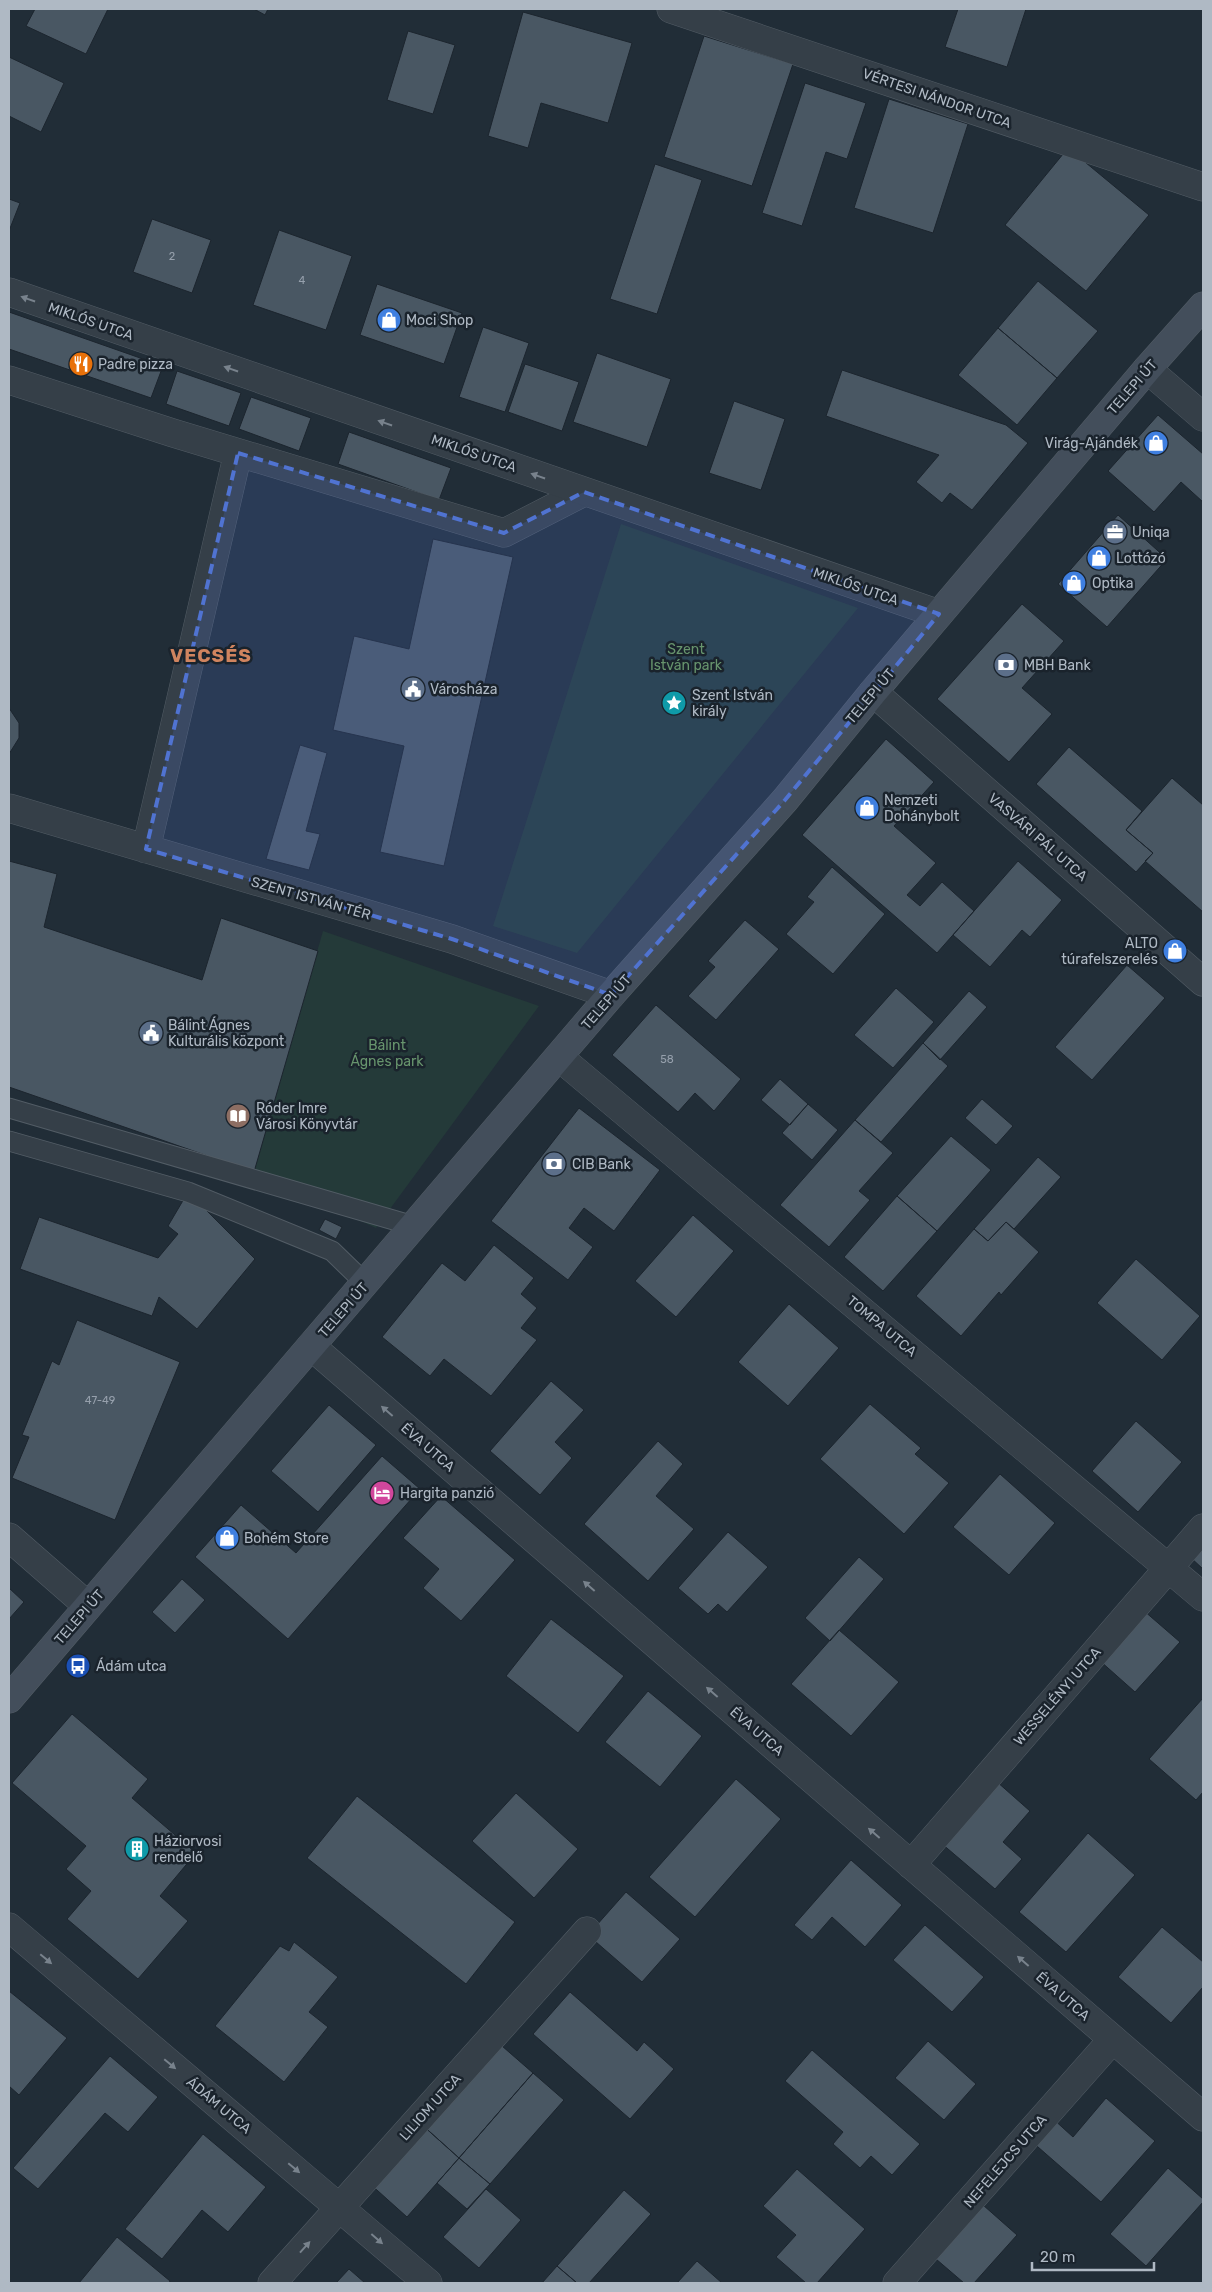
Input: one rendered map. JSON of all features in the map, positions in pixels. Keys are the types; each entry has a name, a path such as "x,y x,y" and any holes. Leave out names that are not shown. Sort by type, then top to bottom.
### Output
{"main road":[{"name":"TELEPI ÚT","path":"9,1699 612,995 785,800 939,614 1147,369 1203,306"}],"street":[{"name":"VÉRTESI NÁNDOR UTCA","path":"671,9 1203,187"},
{"name":"MIKLÓS UTCA","path":"9,292 939,614"},
{"path":"1147,369 1203,417"},
{"path":"9,380 238,453 504,534 584,492"},
{"path":"146,849 238,453"},
{"name":"VASVÁRI PÁL UTCA","path":"873,692 1203,982"},
{"name":"SZENT ISTVÁN TÉR","path":"9,808 452,939 612,995"},
{"name":"TOMPA UTCA","path":"559,1057 1203,1597"},
{"name":"ÉVA UTCA","path":"311,1346 1203,2116"},
{"name":"WESSELÉNYI UTCA","path":"911,1865 1203,1528"},
{"path":"9,1537 88,1606"},
{"name":"ÁDÁM UTCA","path":"9,1928 428,2283"},
{"name":"LILIOM UTCA","path":"272,2283 587,1931"},
{"name":"NEFELEJCS UTCA","path":"897,2283 1113,2039"}],"lane":[{"path":"9,1108 414,1226"},
{"path":"9,1141 188,1192 332,1251 366,1284"}],"highlighted area":[{"path":"238,453 504,533 584,492 939,614 785,800 611,995 452,939 146,849"}],"green space":[{"name":"Szent István park","path":"621,524 858,608 577,953 493,926"},
{"name":"Bálint Ágnes park","path":"323,931 539,1006 376,1228 254,1172"}],"building":[{"path":"35,9 108,9 86,54 26,26"},
{"path":"254,9 268,9 265,15"},
{"path":"958,9 1026,9 1007,67 945,47"},
{"path":"523,12 632,43 608,123 541,103 528,148 488,136"},
{"path":"408,31 455,45 433,114 387,100"},
{"path":"704,36 793,64 752,186 664,157"},
{"path":"9,57 64,83 41,132 9,116"},
{"path":"805,83 866,103 847,159 826,152 802,226 762,213"},
{"path":"889,99 968,124 933,233 854,208"},
{"path":"1068,148 1149,215 1086,291 1005,225"},
{"path":"655,164 702,180 657,314 610,299"},
{"path":"9,199 20,203 9,231"},
{"path":"152,219 211,240 192,293 133,272"},
{"path":"279,230 352,256 326,330 253,305"},
{"path":"1038,281 1098,331 1057,378 998,328"},
{"path":"377,284 462,313 444,364 360,335"},
{"path":"9,312 163,366 151,398 9,349"},
{"path":"483,327 529,343 505,412 459,397"},
{"path":"998,328 1057,378 1017,425 958,375"},
{"path":"597,353 671,379 647,447 573,422"},
{"path":"525,364 579,382 562,431 508,412"},
{"path":"842,370 1006,425 1028,443 972,510 950,493 942,503 916,482 939,455 826,416"},
{"path":"177,371 241,393 229,426 166,404"},
{"path":"251,397 311,418 299,451 239,429"},
{"path":"734,401 785,419 761,490 709,473"},
{"path":"1158,415 1203,454 1203,502 1181,482 1154,512 1108,471"},
{"path":"349,432 451,468 439,500 338,464"},
{"path":"1118,515 1167,559 1107,627 1058,584"},
{"name":"Városháza","path":"433,539 513,557 444,866 380,852 404,746 333,730 354,636 409,649"},
{"name":"MBH Bank","path":"1022,604 1064,641 1022,688 1052,714 1009,762 937,699"},
{"path":"9,708 19,723 19,738 9,754"},
{"path":"886,739 934,782 894,826 936,863 907,895 920,906 942,882 974,911 937,953 802,835"},
{"path":"300,745 327,753 306,831 320,834 309,870 266,859"},
{"path":"1069,747 1142,811 1126,830 1153,853 1136,872 1036,784"},
{"path":"1172,778 1203,805 1203,912 1145,861 1153,853 1126,830"},
{"name":"Bálint Ágnes Kulturális központ","path":"9,861 57,874 44,927 202,980 221,918 318,951 254,1172 9,1087"},
{"path":"1018,861 1062,900 1030,937 1022,930 990,967 953,935"},
{"path":"832,867 885,914 833,974 786,934 814,902 807,897"},
{"path":"745,920 779,949 716,1020 688,996 715,967 708,961"},
{"path":"1127,965 1165,998 1092,1080 1055,1047"},
{"path":"896,988 934,1022 893,1068 854,1035"},
{"path":"969,991 987,1007 940,1060 923,1043"},
{"path":"656,1005 741,1079 714,1111 695,1093 678,1112 612,1055"},
{"path":"923,1043 948,1066 881,1142 855,1120"},
{"path":"780,1079 808,1104 790,1125 761,1100"},
{"path":"982,1099 1013,1126 996,1145 965,1118"},
{"path":"808,1104 838,1130 812,1160 782,1133"},
{"path":"579,1108 660,1170 614,1231 584,1208 569,1228 593,1247 568,1280 491,1221"},
{"path":"855,1120 893,1153 859,1191 870,1200 829,1247 780,1205"},
{"path":"951,1136 991,1170 937,1231 897,1196"},
{"path":"1038,1157 1061,1177 1014,1229 1006,1222 988,1241 974,1229"},
{"path":"188,1192 255,1259 197,1329 159,1297 152,1316 20,1269 39,1217 158,1258 178,1234 168,1226"},
{"path":"897,1196 937,1231 883,1291 844,1257"},
{"path":"693,1215 734,1251 676,1317 635,1281"},
{"path":"325,1219 342,1227 336,1239 319,1230"},
{"path":"1006,1222 1039,1252 1001,1295 999,1292 961,1336 916,1296 974,1229 988,1241"},
{"path":"494,1245 534,1278 521,1294 537,1308 521,1328 537,1340 491,1396 444,1359 430,1376 382,1337 442,1263 465,1281"},
{"path":"1136,1259 1200,1316 1162,1360 1097,1303"},
{"path":"789,1304 839,1348 788,1406 738,1362"},
{"path":"77,1320 180,1362 115,1520 12,1478 29,1437 22,1435 52,1361 59,1365"},
{"path":"551,1381 584,1410 555,1442 572,1458 540,1495 490,1451"},
{"path":"870,1404 921,1448 915,1454 949,1483 904,1534 820,1459"},
{"path":"329,1405 376,1445 318,1512 271,1471"},
{"path":"1136,1421 1182,1462 1138,1512 1092,1471"},
{"path":"658,1441 683,1464 656,1496 694,1529 648,1581 584,1524"},
{"path":"382,1456 420,1489 288,1639 195,1557 241,1505 296,1553"},
{"path":"1000,1474 1055,1523 1009,1575 953,1527"},
{"path":"441,1496 515,1560 461,1621 423,1588 439,1569 403,1538"},
{"path":"728,1532 768,1567 727,1612 718,1604 708,1614 678,1588"},
{"path":"1203,1542 1203,1569 1190,1557"},
{"path":"859,1557 884,1579 830,1641 805,1618"},
{"path":"182,1579 205,1600 175,1633 152,1612"},
{"path":"9,1588 24,1602 9,1619"},
{"path":"1143,1610 1180,1642 1135,1692 1099,1660"},
{"path":"551,1619 624,1676 578,1733 506,1676"},
{"path":"839,1630 899,1682 851,1736 791,1684"},
{"path":"648,1691 702,1736 660,1787 605,1742"},
{"path":"1203,1698 1203,1792 1196,1800 1149,1759"},
{"name":"Háziorvosi rendelő","path":"72,1714 148,1779 132,1798 196,1853 160,1896 188,1921 138,1979 67,1919 91,1891 66,1869 86,1846 12,1783"},
{"path":"736,1779 781,1819 695,1917 649,1877"},
{"path":"996,1781 1030,1811 1003,1842 1022,1859 995,1889 941,1843"},
{"path":"516,1793 578,1849 534,1898 472,1841"},
{"path":"357,1796 515,1922 466,1984 307,1858"},
{"path":"1088,1833 1135,1875 1066,1952 1019,1912"},
{"path":"851,1860 902,1905 865,1947 832,1917 812,1940 794,1925"},
{"path":"626,1892 680,1939 642,1982 588,1935"},
{"path":"925,1925 984,1977 952,2012 893,1960"},
{"path":"1162,1927 1203,1962 1203,1987 1171,2023 1118,1977"},
{"path":"294,1942 338,1977 309,2012 328,2027 284,2082 215,2026 280,1946 289,1951"},
{"path":"9,1991 67,2038 19,2095 9,2086"},
{"path":"570,1992 637,2051 644,2042 674,2069 630,2119 533,2034"},
{"path":"494,2039 533,2073 459,2158 420,2123"},
{"path":"928,2041 976,2084 944,2120 895,2078"},
{"path":"812,2050 920,2144 892,2175 871,2156 860,2168 833,2144 843,2132 785,2081"},
{"path":"110,2056 158,2097 128,2132 105,2113 38,2189 13,2168"},
{"path":"533,2073 564,2100 490,2184 459,2158"},
{"path":"1106,2098 1155,2141 1101,2202 1030,2140 1051,2117 1073,2137"},
{"path":"420,2123 459,2158 407,2217 368,2182"},
{"path":"203,2134 266,2187 228,2232 202,2210 162,2259 125,2229"},
{"path":"459,2158 490,2184 467,2209 437,2183"},
{"path":"1168,2168 1203,2199 1203,2202 1146,2266 1110,2234"},
{"path":"797,2169 865,2229 817,2283 806,2283 776,2257 796,2235 763,2206"},
{"path":"486,2189 521,2220 479,2268 443,2237"},
{"path":"624,2190 651,2214 589,2283 577,2283 557,2266"},
{"path":"983,2205 1017,2235 974,2283 964,2283 936,2259"},
{"path":"117,2237 170,2281 169,2283 79,2283"},
{"path":"697,2261 722,2283 677,2283"},
{"path":"557,2266 577,2283 542,2283"},
{"path":"349,2269 365,2283 336,2283"}],"place":[{"name":"Moci Shop","path":"389,320"},
{"name":"Padre pizza","path":"81,364"},
{"name":"Virág-Ajándék","path":"1156,443"},
{"name":"Uniqa","path":"1115,532"},
{"name":"Lottózó","path":"1099,558"},
{"name":"Optika","path":"1074,583"},
{"name":"MBH Bank","path":"1006,665"},
{"name":"Városháza","path":"413,689"},
{"name":"Szent István király","path":"674,703"},
{"name":"Nemzeti Dohánybolt","path":"867,808"},
{"name":"ALTO túrafelszerelés","path":"1175,951"},
{"name":"Bálint Ágnes Kulturális központ","path":"151,1033"},
{"name":"Róder Imre Városi Könyvtár","path":"238,1116"},
{"name":"CIB Bank","path":"554,1164"},
{"name":"Hargita panzió","path":"382,1493"},
{"name":"Bohém Store","path":"227,1538"},
{"name":"Ádám utca","path":"78,1666"},
{"name":"Háziorvosi rendelő","path":"137,1849"}],"district":[{"name":"VECSÉS","path":"211,655"}]}
